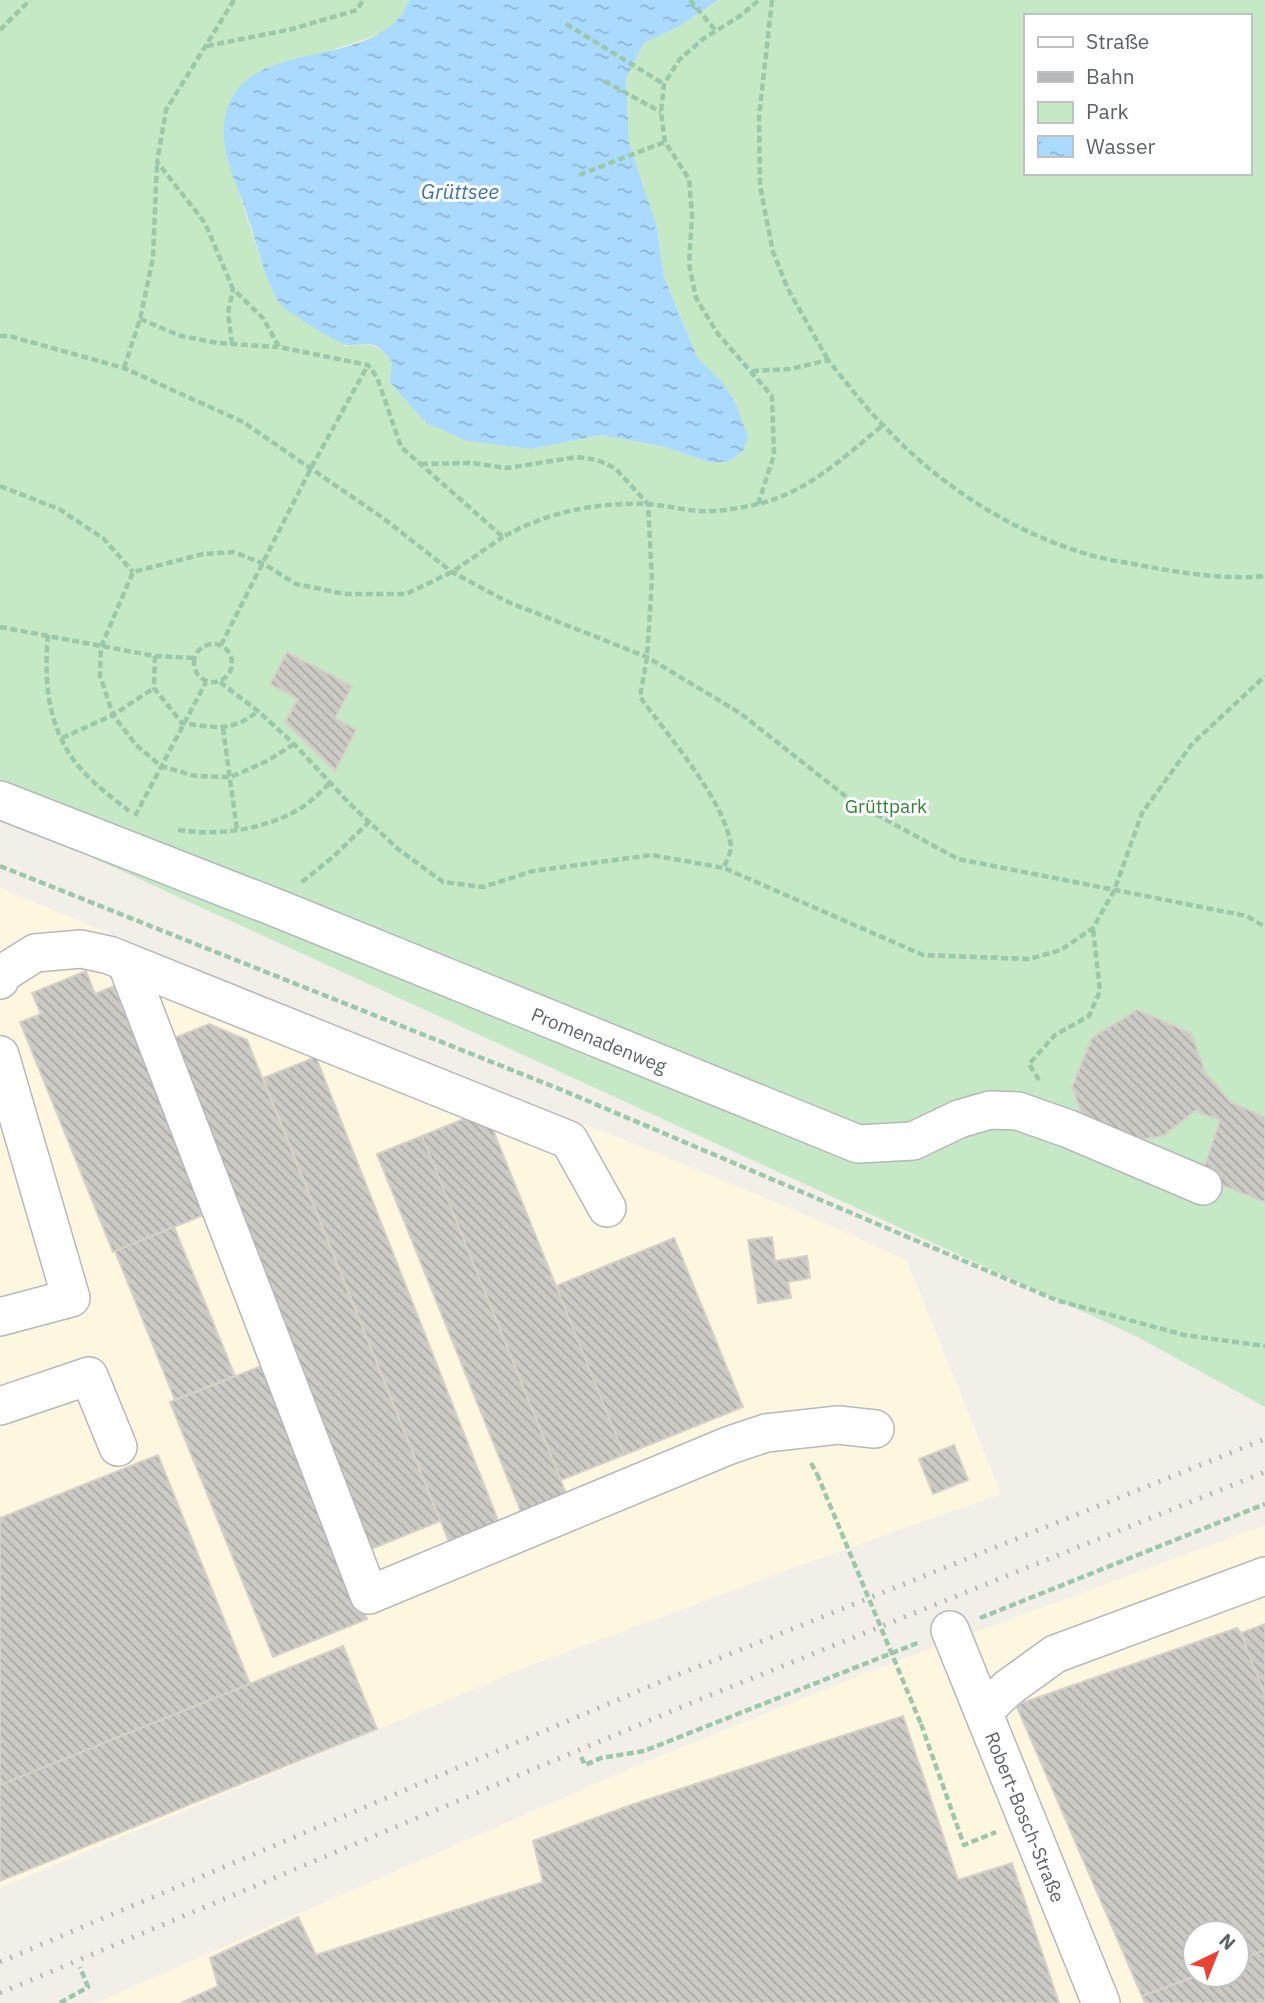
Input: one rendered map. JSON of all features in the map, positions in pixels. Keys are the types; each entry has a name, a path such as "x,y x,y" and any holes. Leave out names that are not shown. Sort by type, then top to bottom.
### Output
{"street":[{"name":"Promenadenweg","path":"0,800 279,909 858,1144 913,1141 959,1119 990,1110 1018,1111 1069,1129 1203,1186"},
{"path":"0,981 2,975 35,953 81,949 108,955 569,1140 607,1208"},
{"path":"126,962 369,1595 717,1450 766,1433 838,1425 874,1429"},
{"path":"0,1055 71,1298 0,1317"},
{"path":"0,1406 89,1376 118,1447"},
{"path":"983,1712 1009,1688 1055,1654 1265,1576"},
{"name":"Robert-Bosch-Straße","path":"950,1630 1027,1820 1039,1885 1101,2003"}],"path":[{"path":"0,30 30,0"},
{"path":"124,368 140,319 153,258 158,162 166,110 234,0"},
{"path":"206,46 292,29 357,10 363,0"},
{"path":"690,0 716,31"},
{"path":"758,504 774,455 772,396 718,334 696,298 690,264 692,215 689,179 665,142 662,112 664,84 679,60 759,0"},
{"path":"772,0 759,117 760,186 773,252 788,289 828,360 883,425 927,467 986,510 1035,535 1088,555 1161,569 1247,578 1265,576"},
{"path":"566,24 664,84"},
{"path":"604,81 662,112"},
{"path":"579,175 665,142"},
{"path":"158,162 205,223 233,289 263,318 279,347"},
{"path":"232,344 229,313 233,289"},
{"path":"140,319 181,336 232,344 279,347 368,365 377,377 401,447 503,537"},
{"path":"0,336 9,336 124,368 243,422 383,518 452,572 508,602 647,657 740,713 853,802 958,859 1247,916 1265,928"},
{"path":"751,371 791,369 828,360"},
{"path":"221,645 311,468 368,365"},
{"path":"133,572 203,554 234,552 264,564 296,584 345,594 406,594 452,572 521,527 579,509 601,504 648,504 703,511 758,504 798,490 831,469 883,425"},
{"path":"421,464 472,463 507,468 577,457 597,460 615,468 648,504 653,580 647,657 640,696 698,777 724,820 731,849 724,867"},
{"path":"0,486 59,509 104,539 133,572"},
{"path":"133,572 101,647 100,676 113,715 136,745 160,766 195,776 231,777 267,761 294,744"},
{"path":"0,627 155,656 194,659"},
{"path":"48,635 45,667 49,704 62,738 74,760 104,791 135,816 145,820"},
{"path":"220,682 232,671 232,656 221,645 210,644 201,648 194,659 196,672 206,682 220,682 258,710 398,849 443,882 483,887 533,871 652,855 724,867 923,955 1029,959 1061,950 1093,928 1114,891 1142,813 1192,744 1265,677"},
{"path":"155,656 154,688 182,723 223,728 245,721 258,710"},
{"path":"135,816 206,682"},
{"path":"62,738 113,715 154,688"},
{"path":"223,728 237,830"},
{"path":"166,829 204,834 271,822 302,807 330,783"},
{"path":"279,909 297,886 334,856 369,822"},
{"path":"0,866 575,1095 1056,1300 1184,1335 1265,1346"},
{"path":"1042,1086 1029,1064 1055,1035 1088,1016 1100,991 1093,928"},
{"path":"817,1474 921,1724 964,1845 1027,1820"},
{"path":"581,1757 585,1765 601,1759 644,1751 1265,1504"},
{"path":"60,2003 88,1987 80,1967"}],"shaded area":[{"path":"0,888 345,1031 625,1140 907,1260 1001,1494 529,1666 0,1888"},
{"path":"1265,1525 1265,2003 95,2003 640,1764 873,1670"}],"green space":[{"name":"Grüttpark","path":"0,0 409,0 404,14 384,33 314,56 267,67 227,156 263,266 345,346 367,344 377,347 392,362 532,449 601,435 665,447 709,462 728,462 743,451 748,437 736,404 723,384 697,357 664,277 657,227 629,143 626,79 644,43 680,26 718,0 1265,0 1265,1407 1136,1336 0,815"}],"water":[{"name":"Grüttsee","path":"409,0 718,0 680,26 644,43 626,79 629,143 657,227 664,277 697,357 723,383 736,404 748,437 743,451 728,462 709,462 665,447 601,435 532,449 468,441 426,423 390,382 392,362 380,348 368,344 343,344 294,315 278,300 267,278 227,157 224,130 229,104 243,83 265,69 374,37 395,22"}],"building":[{"path":"287,652 352,686 335,718 356,730 335,771 285,722 298,699 270,684"},
{"path":"86,971 95,994 114,986 206,1214 113,1252 20,1022 41,1014 32,993"},
{"path":"1137,1010 1191,1033 1205,1072 1230,1102 1265,1117 1265,1202 1201,1177 1220,1120 1195,1111 1163,1136 1123,1142 1086,1125 1072,1087 1092,1038"},
{"path":"209,1024 247,1040 440,1521 369,1550 164,1042"},
{"path":"316,1057 503,1533 453,1552 263,1078"},
{"path":"485,1110 624,1455 561,1480 422,1136"},
{"path":"422,1136 571,1506 526,1524 377,1154"},
{"path":"174,1227 235,1376 175,1400 115,1251"},
{"path":"772,1237 775,1261 807,1256 810,1278 788,1282 791,1298 758,1303 748,1240"},
{"path":"674,1238 743,1407 624,1455 556,1286"},
{"path":"264,1365 367,1619 273,1657 170,1402"},
{"path":"954,1445 968,1480 933,1494 919,1459"},
{"path":"158,1455 250,1684 0,1785 0,1518"},
{"path":"1265,1624 1265,1696 1241,1633"},
{"path":"1237,1628 1265,1696 1265,1950 1251,1955 1251,1919 1181,1919 1181,1982 1142,1996 1016,1705"},
{"path":"343,1646 377,1729 0,1881 0,1785"},
{"path":"903,1716 958,1880 1012,1863 1059,2003 181,2003 218,1986 210,1958 298,1917 316,1955 543,1882 533,1841 631,1805"},
{"path":"1265,1950 1265,2003 1145,2003 1142,1996 1181,1982 1181,1989 1251,1989 1251,1955"}],"railway":[{"path":"0,1962 655,1684 1265,1439"},
{"path":"0,1993 703,1698 1265,1472"}]}
